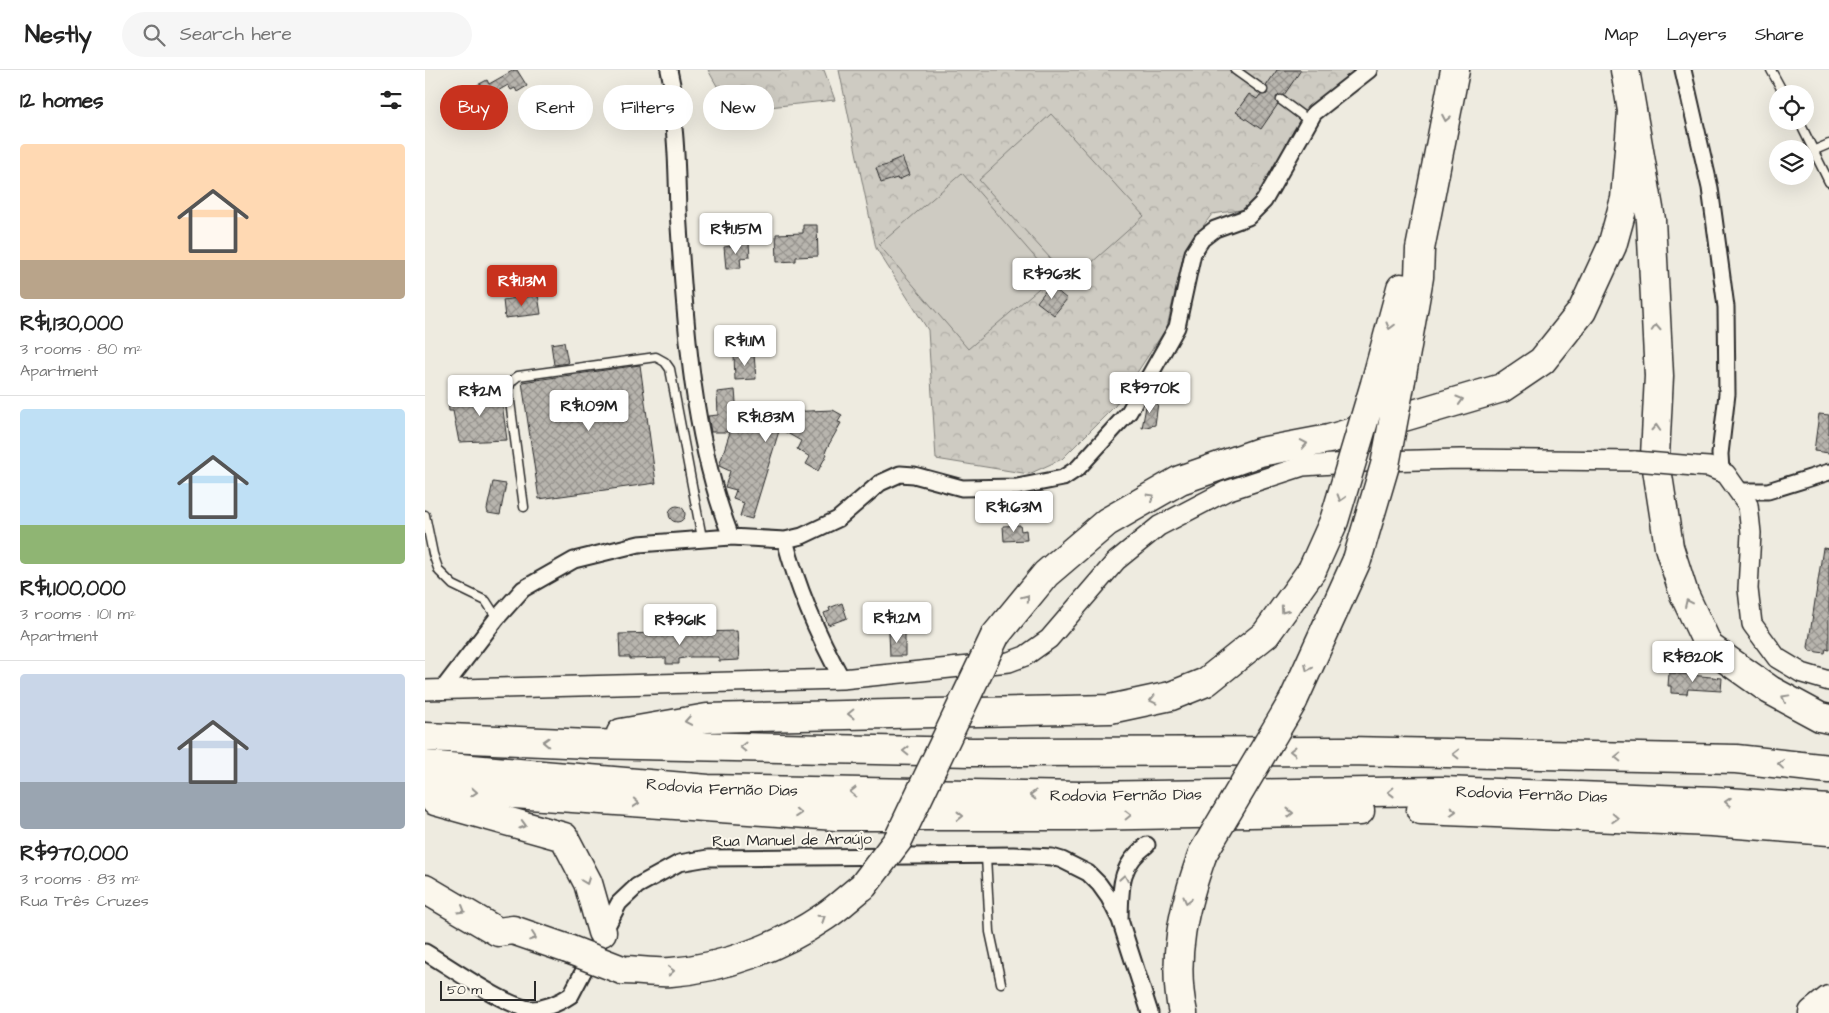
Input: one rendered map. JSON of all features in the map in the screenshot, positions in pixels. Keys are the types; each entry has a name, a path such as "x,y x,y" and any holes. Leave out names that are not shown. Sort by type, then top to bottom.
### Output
{"highway":[{"path":"1183,1013 1179,993 1181,930 1191,888 1203,854 1293,701 1357,560 1385,465 1419,277 1419,249 1455,70"},
{"path":"1625,70 1651,220 1659,376 1655,456 1669,548 1683,594 1709,647 1770,690 1829,720"},
{"path":"425,889 498,932 513,930 622,970 670,972 712,966 749,954 782,940 824,917 863,886 898,840 995,636 1046,574 1107,522 1180,480 1260,452 1329,439 1502,388 1542,361 1582,311 1612,246 1625,199 1632,112"},
{"path":"589,744 625,732 707,718 1110,709 1171,696 1206,682 1266,634 1312,570 1334,521 1375,384 1404,274 1419,249"},
{"path":"425,737 589,744 972,752 1397,752 1736,759 1829,769"},
{"name":"Rodovia Fernão Dias","path":"425,764 708,789 1082,796 1442,791 1714,801 1829,810"},
{"name":"Rodovia Fernão Dias","path":"425,788 836,816 1079,816 1438,810 1712,822 1829,831"},
{"path":"425,799 564,837 588,884 602,932"},
{"path":"1813,1013 1829,1000"}],"street":[{"path":"669,70 675,99 673,128 687,348 710,471 731,537"},
{"path":"433,691 523,590 574,560 639,544 731,537 785,540 802,536 838,519 880,483 900,474 914,475 954,488 1017,487 1063,478 1078,468 1129,412 1177,327 1193,253 1202,239 1215,228 1248,217 1256,212 1264,201 1308,120 1314,113 1369,70"},
{"path":"1683,70 1711,188 1726,307 1727,394 1721,471"},
{"path":"433,691 842,679 1009,662 1025,656 1049,639 1116,561 1159,526 1226,491 1303,466 1379,461 1460,459 1635,461 1709,467 1721,471 1739,491 1748,505 1751,533 1748,589 1752,624 1777,658 1802,673 1829,681"},
{"path":"1739,491 1768,491 1829,472"},
{"path":"785,540 794,576 817,634 842,679"},
{"path":"1120,920 1123,878 1126,866 1134,854 1147,845"},
{"name":"Rua Manuel de Araújo","path":"425,952 520,1010 546,1007 559,1003 571,995 598,946 602,932 619,903 637,886 679,862 708,858 1042,857 1062,860 1088,872 1109,898 1120,920 1150,1013"}],"lane":[{"path":"1771,70 1779,85"},
{"path":"1240,72 1263,90"},
{"path":"1281,100 1308,120"},
{"path":"1804,130 1829,182"},
{"path":"1815,150 1829,144"},
{"path":"524,507 508,387 512,380 518,376 656,357 665,362 670,369 701,538"},
{"path":"425,515 433,554 439,571 453,585 486,600 497,618"},
{"path":"986,856 990,932 1001,983"}],"green space":[{"path":"708,70 824,70 835,100 774,106 774,85 716,85"},
{"path":"839,70 1362,70 1311,110 1268,184 1248,209 1212,214 1184,252 1167,327 1115,406 1062,459 1029,474 936,459 928,330 876,248"},
{"path":"1051,114 1144,216 1071,281 979,180"},
{"path":"962,173 1052,277 968,349 879,245"}],"building":[{"path":"517,70 526,85 518,85 517,92 515,88 511,90 508,85 477,85 487,80 489,84"},
{"path":"1277,70 1301,70 1284,95 1276,97 1278,104 1261,129 1236,112 1249,94 1257,99 1260,95 1267,94 1266,86"},
{"path":"902,157 909,175 898,180 897,178 881,183 876,168 891,164 890,162"},
{"path":"803,225 817,225 818,256 796,257 796,261 777,262 776,234 803,233"},
{"path":"749,243 750,257 740,258 741,268 726,269 724,247"},
{"path":"1050,285 1067,299 1054,315 1037,302"},
{"path":"538,295 541,314 505,318 503,300"},
{"path":"564,342 568,363 554,365 551,344"},
{"path":"754,354 756,379 735,380 734,355"},
{"path":"640,365 656,483 539,499 522,382"},
{"path":"500,388 507,440 459,442 453,411 449,411 448,399 480,396 480,391"},
{"path":"735,390 737,414 833,410 842,415 838,422 841,423 827,448 825,453 827,454 818,471 806,464 810,457 797,449 801,441 780,429 752,519 740,516 744,503 733,499 736,490 725,487 730,471 719,466 730,432 711,432 708,416 718,415 717,392"},
{"path":"1147,401 1158,403 1155,425 1142,428"},
{"path":"1819,414 1829,415 1829,453 1814,451"},
{"path":"493,482 506,484 500,515 488,513 487,509"},
{"path":"677,506 685,514 677,522 669,514"},
{"path":"1020,525 1021,531 1026,530 1027,540 1004,541 1003,526"},
{"path":"1823,548 1829,549 1829,650 1826,649 1825,653 1810,651 1808,647"},
{"path":"842,603 847,618 828,625 824,613 830,611 829,608"},
{"path":"737,631 739,660 719,661 719,657 690,657 679,659 679,664 666,664 666,658 630,659 630,657 620,657 619,634"},
{"path":"905,631 905,656 890,656 889,632"},
{"path":"1669,673 1722,678 1721,691 1688,689 1687,694 1671,693 1671,686 1668,686"}]}
